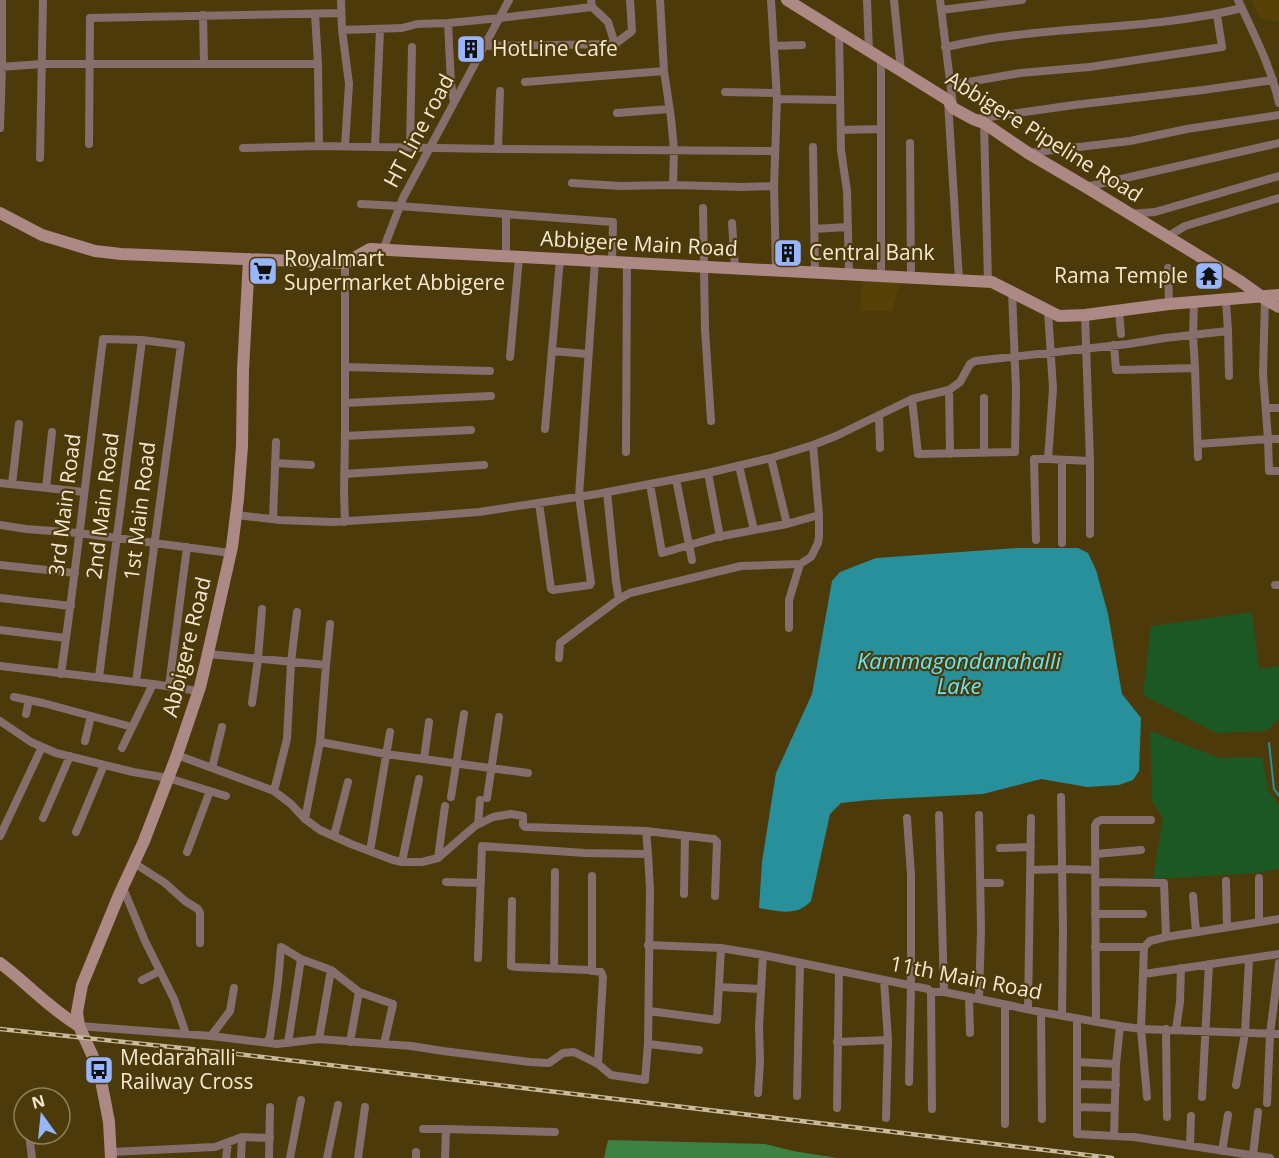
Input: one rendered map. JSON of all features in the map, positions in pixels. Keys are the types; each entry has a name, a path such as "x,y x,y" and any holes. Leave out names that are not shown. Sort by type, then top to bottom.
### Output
{"street":[{"path":"0,128 2,0"},
{"path":"40,158 43,0"},
{"path":"340,0 349,84 345,147"},
{"name":"HT Line road","path":"382,250 399,206 509,0"},
{"path":"484,46 615,44 632,31 630,0"},
{"path":"660,0 664,71 674,150 673,185"},
{"path":"771,0 776,96 774,186 776,271"},
{"name":"Abbigere Pipeline Road","path":"787,0 1028,153 1279,307"},
{"path":"867,0 869,51"},
{"path":"894,0 901,71"},
{"path":"940,0 951,86 959,280"},
{"path":"941,10 981,2 1022,0"},
{"path":"342,30 402,28 417,24 500,18 592,4 608,22 615,44"},
{"path":"945,47 1008,36 1216,15 1240,4 1263,52 1279,103"},
{"path":"89,144 90,18 341,13"},
{"path":"315,14 319,146"},
{"path":"203,15 204,63"},
{"path":"951,86 1020,73 1090,67 1222,47 1216,15"},
{"path":"448,23 454,102"},
{"path":"375,147 380,29"},
{"path":"839,32 841,150 846,191 849,274"},
{"path":"774,46 802,45"},
{"path":"410,147 412,47"},
{"path":"881,58 881,276"},
{"path":"1,67 42,64 318,64"},
{"path":"525,82 664,71"},
{"path":"988,282 978,121 1074,105 1192,92 1273,80"},
{"path":"498,149 500,91"},
{"path":"724,92 840,100"},
{"path":"617,113 669,109"},
{"path":"1028,153 1130,141 1187,129 1279,115"},
{"path":"841,130 881,129"},
{"path":"1041,133 1042,151"},
{"path":"910,143 911,278"},
{"path":"1086,187 1279,143"},
{"path":"243,148 319,146 775,151"},
{"path":"813,147 815,273"},
{"path":"1129,214 1155,212 1279,176"},
{"path":"572,183 621,186 774,186"},
{"path":"1167,237 1185,226 1279,198"},
{"path":"361,204 613,222 612,262"},
{"path":"703,208 705,329 711,421"},
{"path":"0,213 42,235 95,251 345,263 345,522"},
{"path":"506,214 513,257 510,357"},
{"path":"732,223 735,268"},
{"path":"814,229 848,227"},
{"name":"Abbigere Main Road","path":"345,263 370,249 992,282 1059,316 1279,295"},
{"name":"Abbigere Road","path":"79,1026 77,1012 82,985 144,842 177,755 208,654 236,515 242,446 243,370 249,259"},
{"path":"545,429 561,259"},
{"path":"539,502 551,589 590,585 579,496 595,261"},
{"path":"626,452 627,263"},
{"path":"1168,268 1169,304"},
{"path":"912,399 918,454 1015,452 1016,390 1012,292"},
{"path":"1263,298 1263,374 1269,471 1279,471"},
{"path":"1226,300 1228,376"},
{"path":"1194,303 1193,336 1198,457"},
{"path":"1048,311 1053,389 1048,459"},
{"path":"1119,311 1121,334"},
{"path":"1085,315 1090,534"},
{"path":"236,515 345,522 479,512 607,492 739,466 813,445 912,399 949,390 960,382 970,364 975,361 1228,331"},
{"name":"3rd Main Road","path":"61,674 103,339 142,340"},
{"name":"1st Main Road","path":"136,682 181,345 142,340"},
{"name":"2nd Main Road","path":"99,677 142,340"},
{"path":"1114,345 1116,370 1195,368"},
{"path":"552,351 588,354"},
{"path":"345,368 490,371"},
{"path":"949,390 950,454"},
{"path":"345,403 491,396"},
{"path":"984,398 984,453"},
{"path":"1266,408 1279,408"},
{"path":"879,415 880,448"},
{"path":"12,484 19,424"},
{"path":"345,436 471,430"},
{"path":"46,488 52,432"},
{"path":"1198,444 1279,439"},
{"path":"273,519 276,442"},
{"path":"559,658 560,643 630,593 745,566 800,564 811,557 818,543 819,515 813,445"},
{"path":"771,458 787,524"},
{"path":"1035,540 1034,459 1090,461"},
{"path":"1062,460 1062,543"},
{"path":"275,463 311,465"},
{"path":"344,474 484,465"},
{"path":"739,466 754,530"},
{"path":"708,473 720,537"},
{"path":"676,479 692,560"},
{"path":"0,483 84,492"},
{"path":"650,484 662,552 819,515"},
{"path":"607,492 619,599"},
{"path":"0,525 230,553"},
{"path":"170,686 187,547"},
{"path":"0,564 75,573"},
{"path":"789,628 789,600 800,564"},
{"path":"0,598 71,606"},
{"path":"252,703 262,609"},
{"path":"274,791 287,740 291,662 297,612"},
{"path":"305,819 320,742 330,624"},
{"path":"0,630 66,638"},
{"path":"208,654 326,665"},
{"path":"0,666 198,691"},
{"path":"122,748 153,684"},
{"path":"14,697 132,727"},
{"path":"26,714 29,700"},
{"path":"451,797 464,714"},
{"path":"86,741 91,716"},
{"path":"478,824 491,768 499,717"},
{"path":"0,721 42,747 104,765 168,778 226,796"},
{"path":"424,759 429,722"},
{"path":"212,768 222,727"},
{"path":"370,851 390,732"},
{"path":"320,742 386,754 528,773"},
{"path":"0,836 42,747"},
{"path":"177,755 274,791 320,830 402,862 438,858 478,824 493,817 511,814 523,820 525,827 646,831 716,839 715,896"},
{"path":"43,818 70,756"},
{"path":"76,832 104,765"},
{"path":"402,862 419,779"},
{"path":"334,836 348,782"},
{"path":"187,852 210,791"},
{"path":"1061,797 1062,1016"},
{"path":"438,858 445,806"},
{"path":"939,815 944,992"},
{"path":"979,815 979,999"},
{"path":"907,818 911,875 909,1082"},
{"path":"1028,1009 1031,818"},
{"path":"1096,1022 1095,826 1101,820 1151,820"},
{"path":"0,963 79,1026 267,1042 288,1043 319,1039 411,1046 549,1063 563,1053 574,1052 598,1064 611,1075 645,1080 649,1011 650,889 646,831"},
{"path":"684,894 685,836"},
{"path":"478,958 482,846 585,853 648,854"},
{"path":"1000,848 1030,847"},
{"path":"1096,854 1141,850"},
{"path":"134,863 165,883 185,902 198,909 201,913 200,943"},
{"path":"1030,870 1095,870"},
{"path":"554,969 555,872"},
{"path":"592,876 592,971"},
{"path":"1259,878 1259,922"},
{"path":"1226,881 1227,927"},
{"path":"446,882 481,883"},
{"path":"1096,882 1164,883 1166,937"},
{"path":"980,883 1000,883"},
{"path":"123,888 145,941 174,999 186,1034"},
{"path":"1193,896 1196,933"},
{"path":"512,901 512,966 601,972 603,978 598,1064"},
{"path":"1095,914 1143,914"},
{"path":"1095,947 1144,947 1150,941 1166,937 1279,919 1279,914"},
{"name":"11th Main Road","path":"648,945 721,948 763,955 928,989 931,992 944,992 1077,1019 1141,1029 1274,1034"},
{"path":"267,1042 270,1037 281,947 301,959 331,970 359,992 393,1004 384,1044"},
{"path":"1144,947 1141,1029 1147,1097"},
{"path":"649,1011 717,1020 721,948"},
{"path":"1144,974 1279,954"},
{"path":"759,1093 759,1027 763,955"},
{"path":"288,1043 301,959"},
{"path":"1236,1085 1245,1033 1249,960"},
{"path":"797,1096 800,963"},
{"path":"1267,1102 1279,963"},
{"path":"1202,1097 1209,964"},
{"path":"1176,1029 1181,968"},
{"path":"319,1039 331,970"},
{"path":"142,981 160,971"},
{"path":"837,1108 839,971"},
{"path":"884,980 888,1040 886,1118"},
{"path":"719,987 761,989"},
{"path":"211,1036 230,1011 234,988"},
{"path":"350,1042 359,992"},
{"path":"931,992 932,1109"},
{"path":"969,997 970,1033"},
{"path":"1005,1005 1005,1124"},
{"path":"1041,1012 1042,1119"},
{"path":"1077,1019 1077,1134 1134,1137 1270,1158"},
{"path":"79,1026 99,1070 109,1122 111,1155 215,1147 242,1137 270,1138"},
{"path":"1114,1136 1116,1064 1120,1026"},
{"path":"1166,1029 1167,1117"},
{"path":"837,1042 888,1040"},
{"path":"648,1044 699,1050"},
{"path":"1077,1062 1116,1064"},
{"path":"1077,1084 1116,1085"},
{"path":"290,1158 301,1100"},
{"path":"327,1158 338,1105"},
{"path":"269,1158 270,1107"},
{"path":"358,1158 365,1107"},
{"path":"1077,1107 1115,1108"},
{"path":"1253,1155 1258,1112"},
{"path":"1222,1151 1228,1115"},
{"path":"1190,1146 1191,1116"},
{"path":"423,1129 555,1132"},
{"path":"445,1158 446,1129"},
{"path":"241,1158 242,1137"},
{"path":"226,1158 228,1143"}],"shaded area":[{"path":"1251,0 1279,0 1279,22 1260,18"},
{"path":"863,275 902,277 892,311 860,311"}],"green space":[{"path":"1252,612 1259,669 1279,666 1279,719 1266,731 1216,733 1143,695 1151,626"},
{"path":"1150,731 1219,758 1262,757 1268,790 1279,806 1279,869 1258,873 1153,879 1163,818 1152,801"},
{"path":"608,1140 765,1144 837,1158 604,1158"}],"water":[{"name":"Kammagondanahalli Lake","path":"1017,548 1078,548 1088,553 1096,570 1108,614 1122,694 1141,718 1139,771 1133,780 1119,785 1087,787 1041,779 983,794 841,803 830,814 811,901 793,911 759,908 762,862 776,773 812,694 832,581 840,572 876,558"}],"waterway":[{"path":"1269,743 1274,789 1279,796"}],"railway":[{"path":"0,1029 229,1053 1112,1158"}],"place":[{"name":"HotLine Cafe","path":"471,49"},
{"name":"Central Bank","path":"788,253"},
{"name":"Royalmart Supermarket Abbigere","path":"263,271"},
{"name":"Rama Temple","path":"1209,276"},
{"name":"Medarahalli Railway Cross","path":"99,1070"}]}
